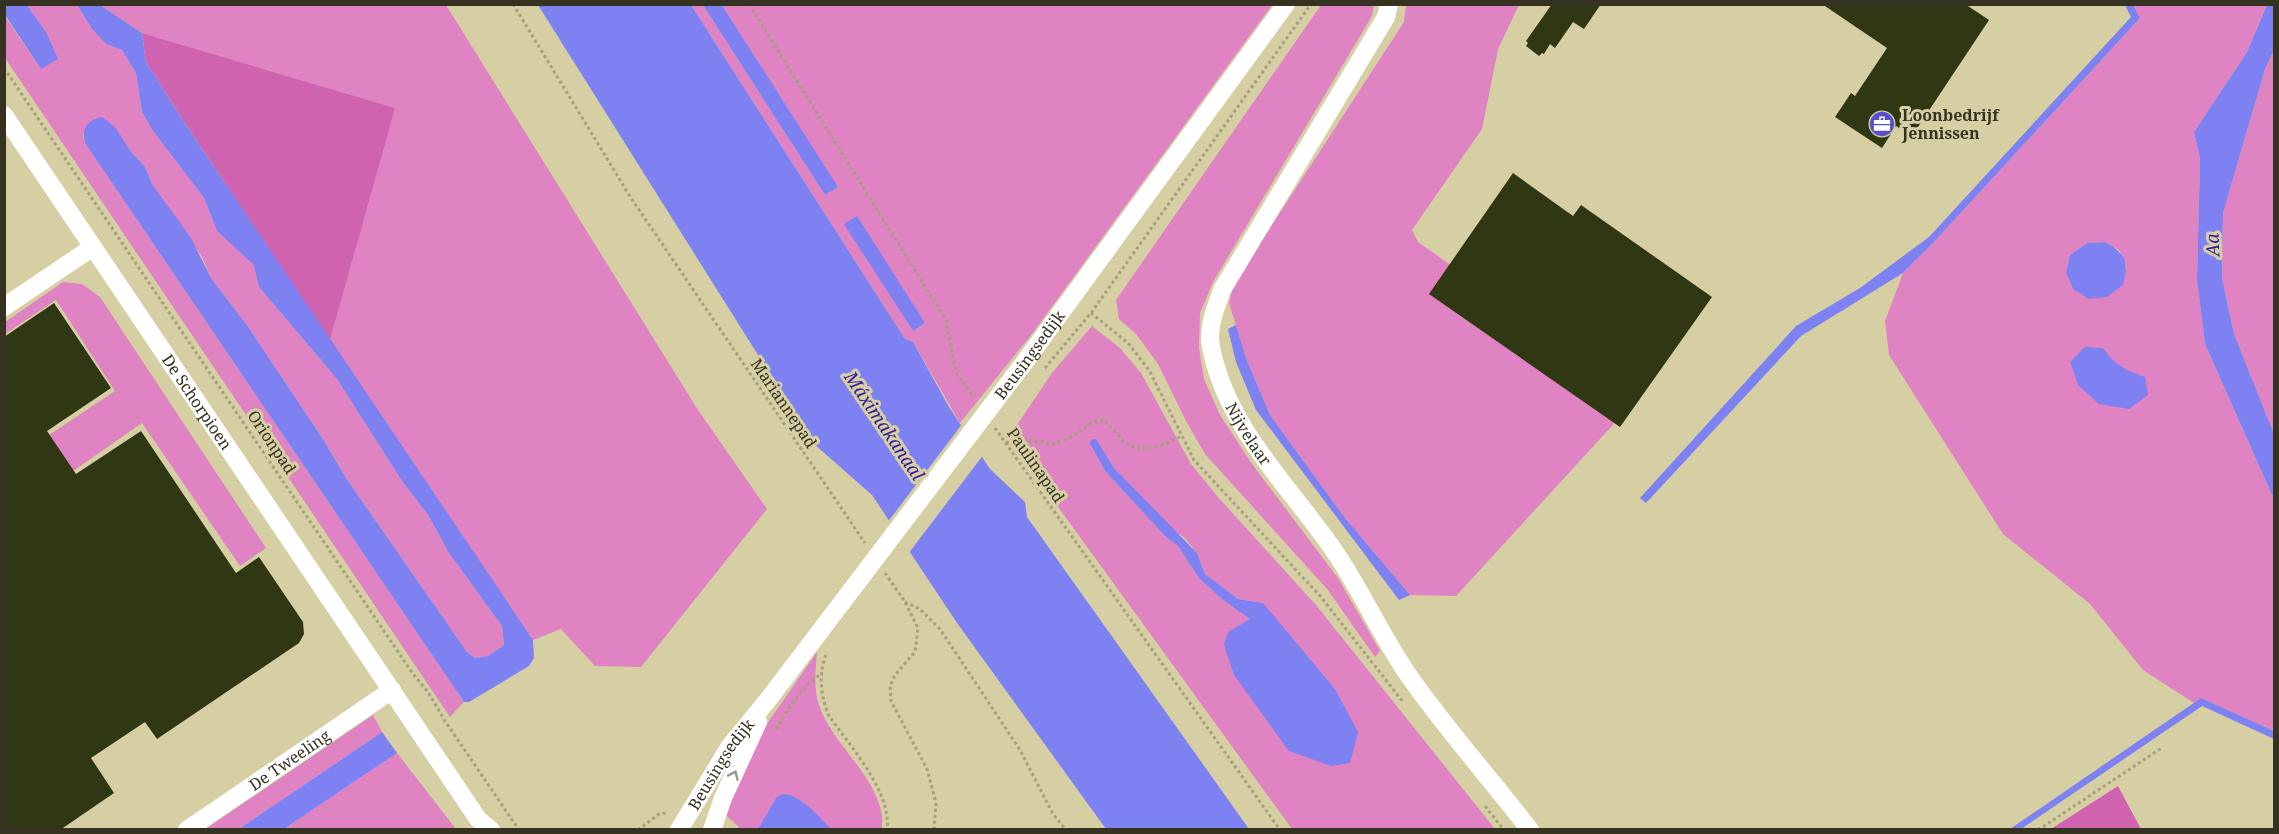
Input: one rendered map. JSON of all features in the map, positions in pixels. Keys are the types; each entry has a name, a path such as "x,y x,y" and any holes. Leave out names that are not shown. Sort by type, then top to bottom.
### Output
{"street":[{"name":"Beusingsedijk","path":"679,830 730,746 767,701 1024,363 1286,4"},
{"name":"Nijvelaar","path":"1389,4 1386,17 1222,290 1212,319 1210,345 1233,408 1263,460 1337,555 1409,676 1530,830"},
{"name":"De Schorpioen","path":"4,116 483,826"},
{"path":"4,307 93,246"},
{"name":"De Tweeling","path":"187,830 392,690"},
{"name":"Beusingsedijk","path":"712,830 723,798 767,701"}],"path":[{"name":"Mariannepad","path":"513,4 631,198 867,546"},
{"path":"749,4 946,320 956,372 974,399"},
{"name":"Beusingsedijk","path":"1042,372 1090,313 1311,4"},
{"name":"Orionpad","path":"4,68 413,674 428,692 519,830"},
{"path":"1090,313 1128,343 1149,370 1194,460 1321,597 1375,666"},
{"path":"1006,443 1016,438 1053,444 1073,436 1091,423 1105,420 1128,445 1149,448 1167,444 1181,436"},
{"name":"Paulinapad","path":"993,426 1280,830"},
{"path":"879,565 905,602 918,628 915,652 890,686 891,701 927,769 936,803 934,830"},
{"path":"905,602 920,609 940,629 1020,750 1053,814 1066,830"},
{"path":"831,647 823,664 824,704 829,716 876,784 886,804 887,830"},
{"path":"771,738 782,718 813,679 822,673"},
{"path":"2038,830 2163,747"}],"shaded area":[{"path":"27,5 77,5 92,29 106,44 122,50 136,73 142,112 153,131 204,198 217,231 255,265 259,287 337,379 402,481 428,515 449,553 502,626 504,645 488,656 475,658 467,652 346,478 323,439 249,328 211,278 202,257 152,184 145,167 129,149 83,135 85,143 464,702 450,717 5,58 4,15 41,69 46,32"},
{"path":"100,5 446,5 698,410 767,509 641,667 595,666 561,629 533,640 330,340 394,108 142,33"},
{"path":"691,5 703,5 825,195 837,187 722,5 1272,5 1032,334 960,423 913,342 905,339","holes":["845,224 925,323 913,331"]},
{"path":"1321,5 1374,5 1372,16 1213,282 1200,313 1199,348 1204,379 1220,415 1252,464 1338,578 1380,651 1375,657 1327,589 1205,454 1158,364 1136,334 1119,319 1116,300"},
{"path":"1406,5 1519,5 1498,49 1482,129 1412,230 1418,242 1625,387 1622,415 1456,596 1410,595 1345,518 1270,415 1246,358 1229,303 1233,285 1404,22"},
{"path":"2133,5 2267,5 2247,52 2194,132 2200,159 2197,280 2205,344 2272,495 2274,495 2274,731 2201,698 2194,703 2143,670 2090,604 2003,534 1889,355 1885,321 1903,273 2140,18","holes":["2105,242 2120,251 2127,268 2073,289 2066,273 2070,255 2087,243"]},
{"path":"142,33 395,108 330,340 146,62"},
{"path":"2274,50 2274,434 2234,334 2222,278 2223,213 2265,69"},
{"path":"63,282 82,284 100,297 266,548 240,566 142,423 26,504 4,465 115,391 56,300 5,334 5,322"},
{"path":"1092,326 1120,348 1141,373 1191,464 1316,605 1495,829 1292,829 1008,438 1052,373","holes":["1096,440 1114,468 1173,530 1185,538 1197,553 1205,574 1238,599 1263,603 1234,675 1229,632 1250,619 1223,600 1199,578 1178,546 1165,536 1105,471 1090,444"]},
{"path":"817,652 816,687 822,713 869,782 882,813 882,829 832,829 796,798 776,798 758,829 739,829 723,813 762,731"},
{"path":"373,715 382,732 239,829 204,830"},
{"path":"397,753 456,829 284,829"},
{"path":"2118,786 2141,829 2051,829"}],"water":[{"path":"4,5 27,5 46,32 58,59 41,69 5,15"},
{"path":"77,5 100,5 142,33 146,62 188,128 533,640 534,658 529,666 469,702 464,702 85,143 84,133 89,122 102,117 116,128 129,149 145,167 152,184 191,238 211,278 249,328 323,439 346,478 467,652 475,658 488,656 504,645 502,626 449,553 428,515 402,481 337,379 259,287 254,265 217,231 204,198 153,131 142,112 136,73 122,50 106,44 92,29"},
{"name":"Máximakanaal","path":"538,5 691,5 905,339 913,342 949,407 990,469 1025,502 1027,517 1249,829 1106,829 957,623 872,495 814,444"},
{"path":"703,5 722,5 838,187 825,195"},
{"path":"2125,5 2133,5 2140,18 1933,243 1903,273 1801,336 1646,503 1640,498 1796,326 1860,288 1929,237 2131,17"},
{"name":"Aa","path":"2267,5 2274,5 2274,50 2265,69 2223,213 2222,278 2234,334 2274,434 2274,495 2272,495 2205,344 2197,280 2200,159 2194,132 2247,52"},
{"path":"857,216 925,323 913,331 844,224"},
{"path":"2105,242 2118,250 2124,259 2126,270 2123,285 2107,297 2089,299 2073,289 2066,273 2070,255 2087,243"},
{"path":"1236,325 1246,358 1270,415 1345,518 1410,595 1399,600 1256,410 1236,362 1228,329"},
{"path":"2085,347 2103,348 2121,366 2145,377 2148,395 2129,409 2099,404 2078,385 2070,362"},
{"path":"1096,439 1114,468 1197,553 1205,574 1238,599 1263,603 1335,689 1358,732 1350,763 1331,766 1289,751 1234,675 1224,645 1228,632 1250,619 1223,600 1199,578 1178,546 1165,536 1105,471 1090,444 1091,440"},
{"path":"2201,698 2274,731 2274,739 2202,706 2021,829 2010,829"},
{"path":"382,732 397,753 284,829 239,829"},
{"path":"782,794 802,802 832,829 758,829 776,798"}],"pier":[{"path":"963,423 984,454 908,554 887,523"}],"building":[{"path":"1552,4 1601,4 1584,29 1573,22 1555,48 1550,44 1544,54 1539,56 1526,46 1528,43 1526,41"},
{"path":"1822,4 1965,4 1989,20 1912,136 1896,126 1882,148 1835,117 1851,93 1855,96 1887,48"},
{"path":"1513,173 1573,216 1581,205 1712,297 1620,427 1429,294"},
{"path":"54,303 111,388 47,431 76,474 141,431 236,573 259,557 303,622 304,634 299,643 157,739 145,722 91,758 114,793 60,830 4,830 4,337"}],"place":[{"name":"Loonbedrijf Jennissen","path":"1882,124"}]}
